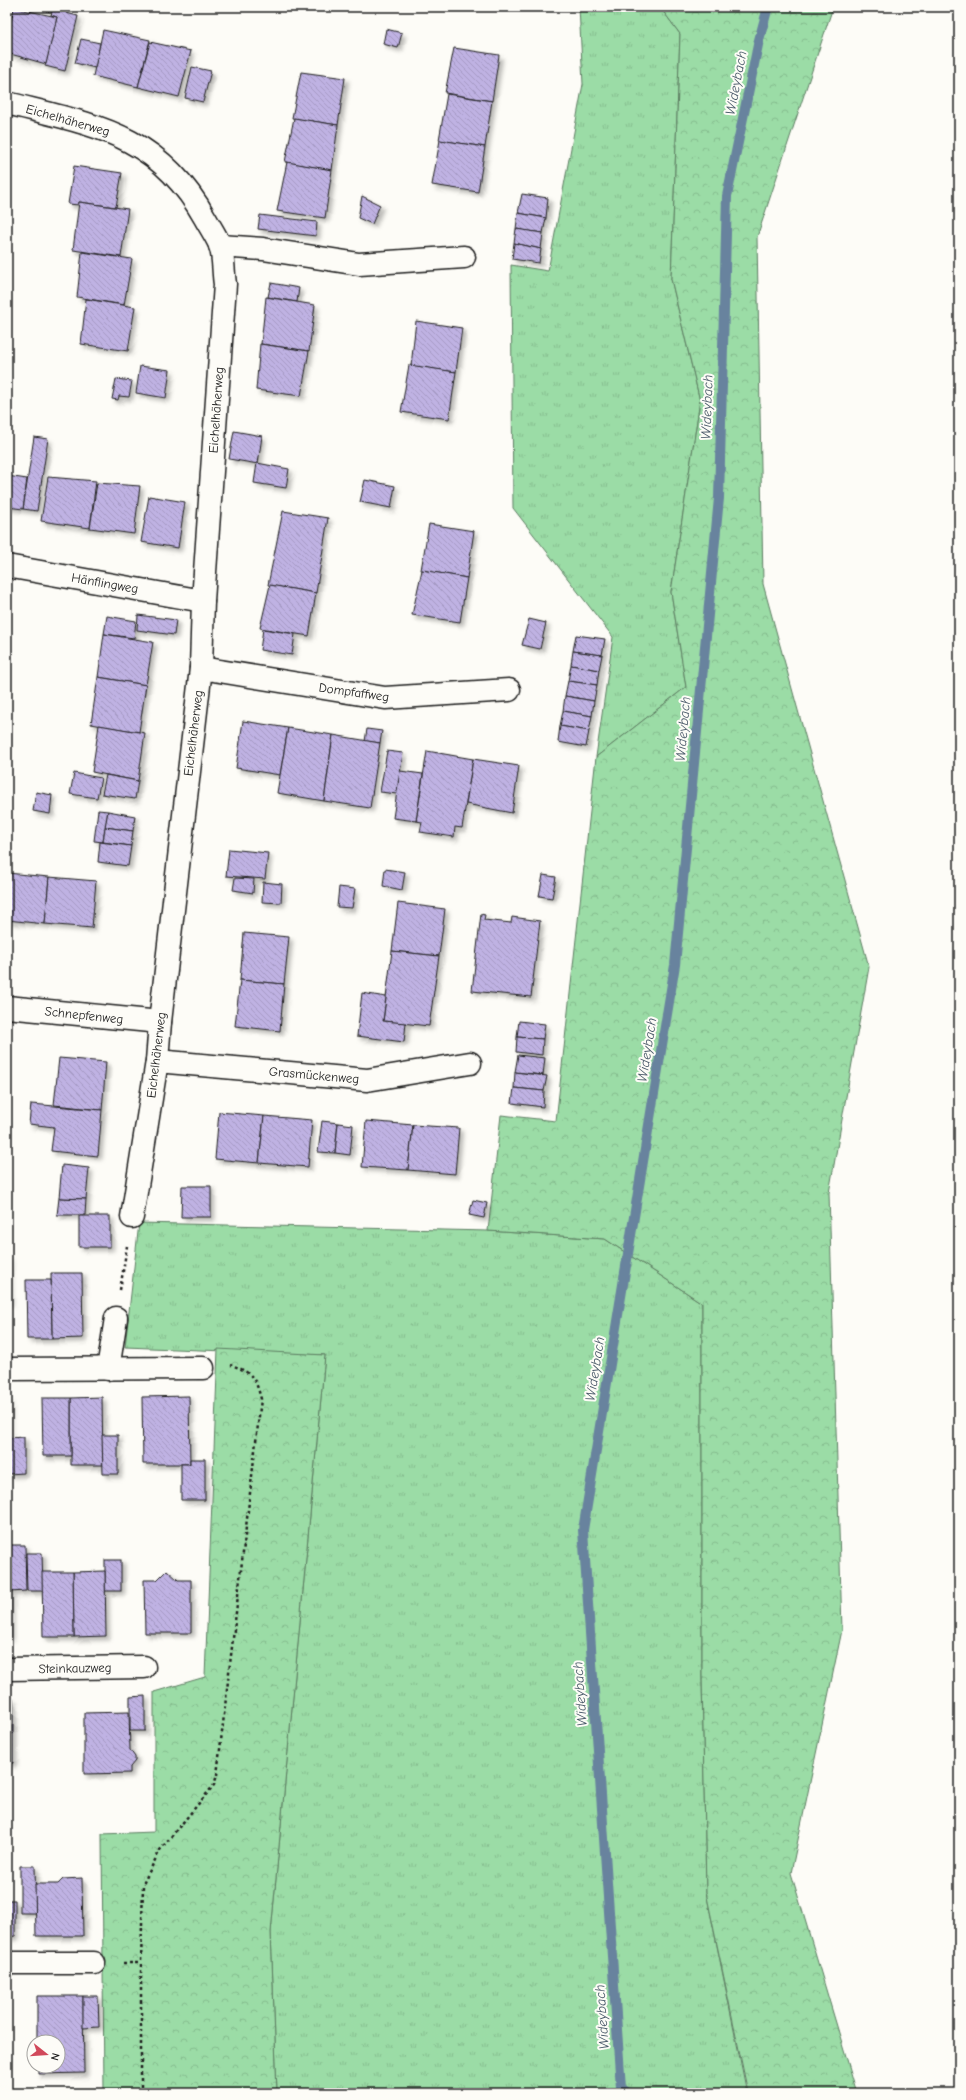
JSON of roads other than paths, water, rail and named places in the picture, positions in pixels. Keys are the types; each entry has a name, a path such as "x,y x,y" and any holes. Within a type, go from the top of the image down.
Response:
{"street":[{"name":"Eichelhäherweg","path":"7,103 94,125 123,138 151,154 193,197 220,246 225,284 203,601 201,668 160,1022 158,1061 132,1217"},
{"path":"220,246 263,248 360,264 464,257"},
{"name":"Hänflingweg","path":"7,566 203,601"},
{"name":"Dompfaffweg","path":"201,668 385,698 508,690"},
{"name":"Schnepfenweg","path":"7,1007 160,1022"},
{"name":"Grasmückenweg","path":"158,1061 366,1080 470,1063"},
{"path":"108,1369 116,1318"},
{"path":"7,1369 203,1368"},
{"name":"Steinkauzweg","path":"7,1669 144,1668"},
{"path":"7,1963 94,1963"}],"waterway":[{"name":"Wideybach","path":"628,2093 621,2088 583,1530 675,965 719,498 727,196 759,40 768,7"}]}
